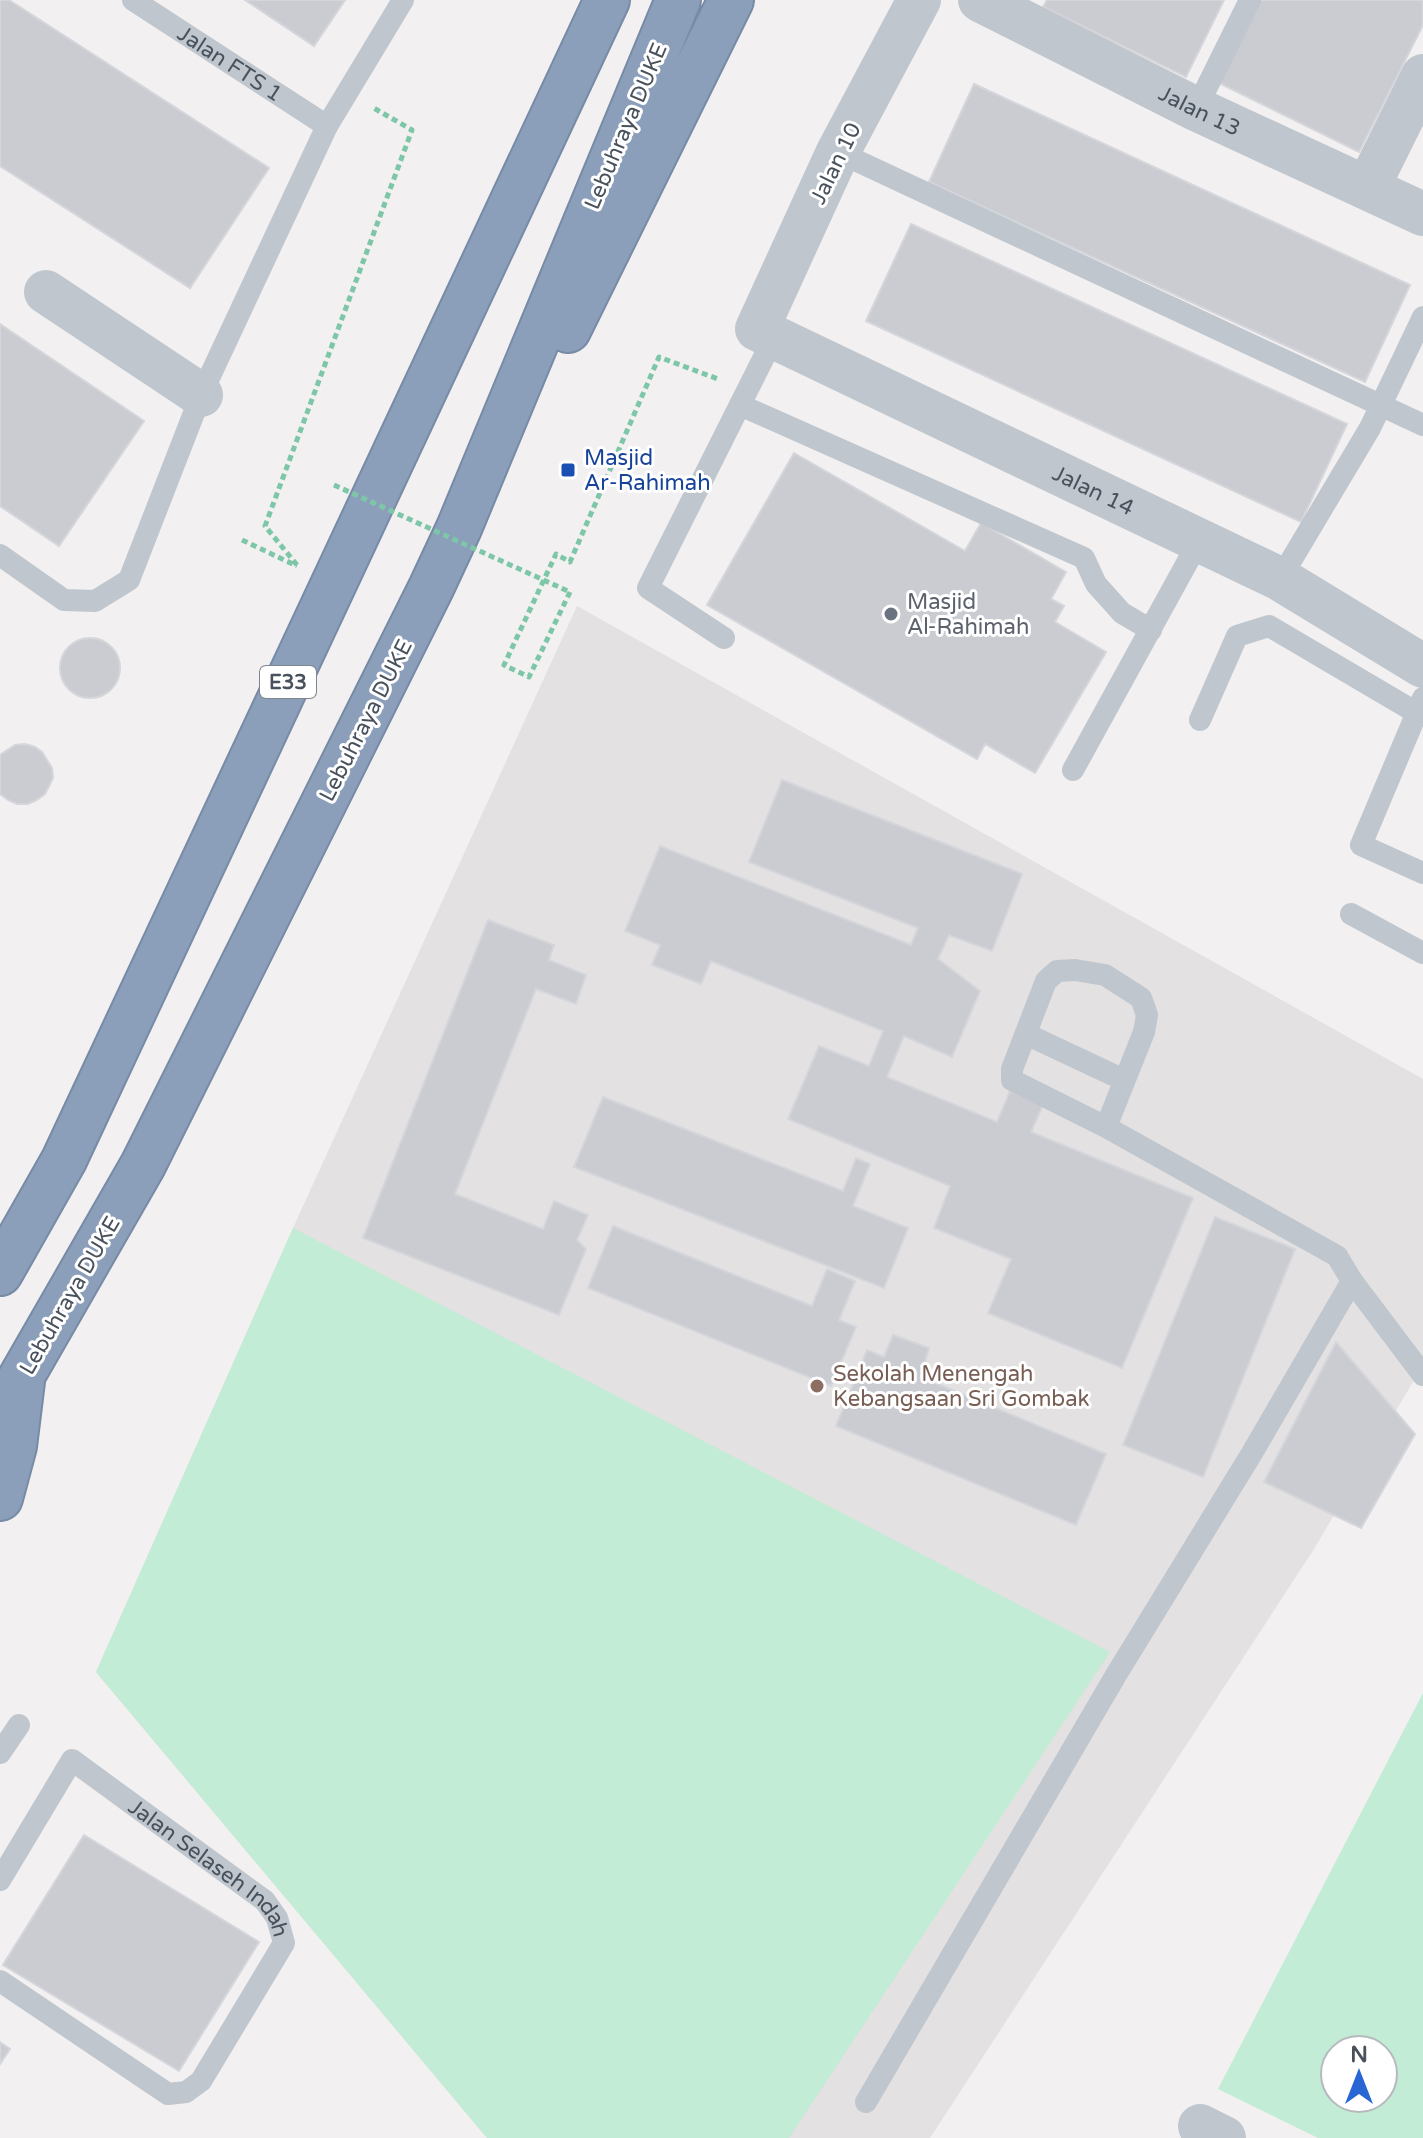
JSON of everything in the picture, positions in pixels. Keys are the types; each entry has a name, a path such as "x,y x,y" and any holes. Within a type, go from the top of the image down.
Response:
{"highway":[{"name":"E33","path":"0,1273 64,1160 607,0"},
{"name":"Lebuhraya DUKE","path":"0,1414 143,1165 431,588 459,528 678,0"},
{"path":"459,528 518,428 597,275 731,0"},
{"path":"0,1498 14,1446 23,1375"}],"street":[{"name":"Jalan 10","path":"765,333 838,152 919,0"},
{"name":"Jalan 13","path":"980,0 1029,11 1196,109 1423,214"},
{"path":"1368,187 1423,76"},
{"path":"46,292 201,395"},
{"name":"Jalan 14","path":"765,333 1280,579 1423,666"}],"lane":[{"name":"Jalan FTS 1","path":"133,0 327,126"},
{"path":"0,555 64,600 95,601 129,580 201,395 327,126 403,0"},
{"path":"1196,109 1250,0"},
{"path":"838,152 1423,425"},
{"path":"1280,579 1382,405 1423,317"},
{"path":"724,638 648,588 740,405 765,333"},
{"path":"740,405 1084,558 1096,584 1122,613 1151,630"},
{"path":"1073,770 1199,541"},
{"path":"1200,720 1237,636 1269,626 1420,706 1361,845 1423,873"},
{"path":"1351,914 1423,953"},
{"path":"1106,1127 1144,1032 1147,1015 1141,998 1105,975 1075,970 1057,971 1046,981 1012,1069 1012,1080 1106,1127 1337,1256 1352,1281 1423,1375"},
{"path":"1026,1034 1124,1080"},
{"path":"866,2102 1352,1281"},
{"path":"0,1753 19,1725"},
{"name":"Jalan Selaseh Indah","path":"0,1880 72,1760 265,1901 277,1918 284,1943 201,2081 186,2092 168,2094 0,1981"}],"path":[{"path":"242,540 298,566 265,526 412,130 349,92"},
{"path":"334,485 570,592 529,677 504,665 556,554 570,562 659,357 730,383"}],"shaded area":[{"name":"Sekolah Menengah Kebangsaan Sri Gombak","path":"577,606 1423,1079 1423,1365 1314,1549 930,2138 487,2138 96,1672 293,1228"}],"green space":[{"path":"293,1228 1110,1652 789,2138 487,2138 96,1672"},
{"path":"1423,1693 1423,2138 1318,2138 1218,2089"}],"building":[{"path":"0,0 9,0 269,168 190,288 0,166"},
{"path":"245,0 345,0 314,46"},
{"path":"1047,0 1224,0 1186,77 1043,7"},
{"path":"1258,0 1423,0 1423,25 1359,152 1217,82"},
{"path":"974,84 1410,285 1365,382 929,182"},
{"path":"911,224 1347,424 1301,522 866,321"},
{"path":"0,324 144,421 59,546 0,506"},
{"name":"Masjid Al-Rahimah","path":"794,453 965,551 981,523 1066,572 1051,599 1064,606 1055,622 1106,652 1035,773 985,744 977,759 707,605"},
{"path":"90,638 111,647 120,668 111,689 90,698 69,689 60,668 69,647"},
{"path":"25,744 42,752 52,768 53,778 45,794 37,800 17,804 0,794 0,755 15,745"},
{"path":"782,780 1022,874 992,951 949,935 938,959 980,991 952,1057 904,1036 887,1077 997,1122 1010,1091 1043,1105 1031,1132 1193,1198 1122,1368 988,1313 1011,1259 934,1228 950,1186 788,1119 819,1046 869,1066 883,1031 711,961 701,984 652,965 660,945 625,931 660,846 911,945 918,928 749,862"},
{"path":"488,920 554,945 549,960 586,975 576,1004 536,989 455,1194 543,1229 554,1201 588,1215 577,1240 586,1249 559,1315 363,1238"},
{"path":"603,1097 843,1191 856,1158 870,1164 853,1206 908,1228 884,1288 574,1167"},
{"path":"1215,1217 1295,1249 1203,1477 1123,1445"},
{"path":"613,1226 812,1306 827,1269 855,1281 839,1320 856,1327 831,1386 588,1288"},
{"path":"893,1335 929,1348 921,1377 1106,1454 1076,1525 836,1426 867,1350 884,1357"},
{"path":"1336,1342 1415,1434 1361,1528 1264,1482"},
{"path":"84,1835 259,1942 179,2071 3,1965"},
{"path":"0,2042 10,2049 0,2064"}],"place":[{"name":"Masjid Ar-Rahimah","path":"568,470"},
{"name":"Masjid Al-Rahimah","path":"891,614"},
{"name":"Sekolah Menengah Kebangsaan Sri Gombak","path":"817,1386"}]}
